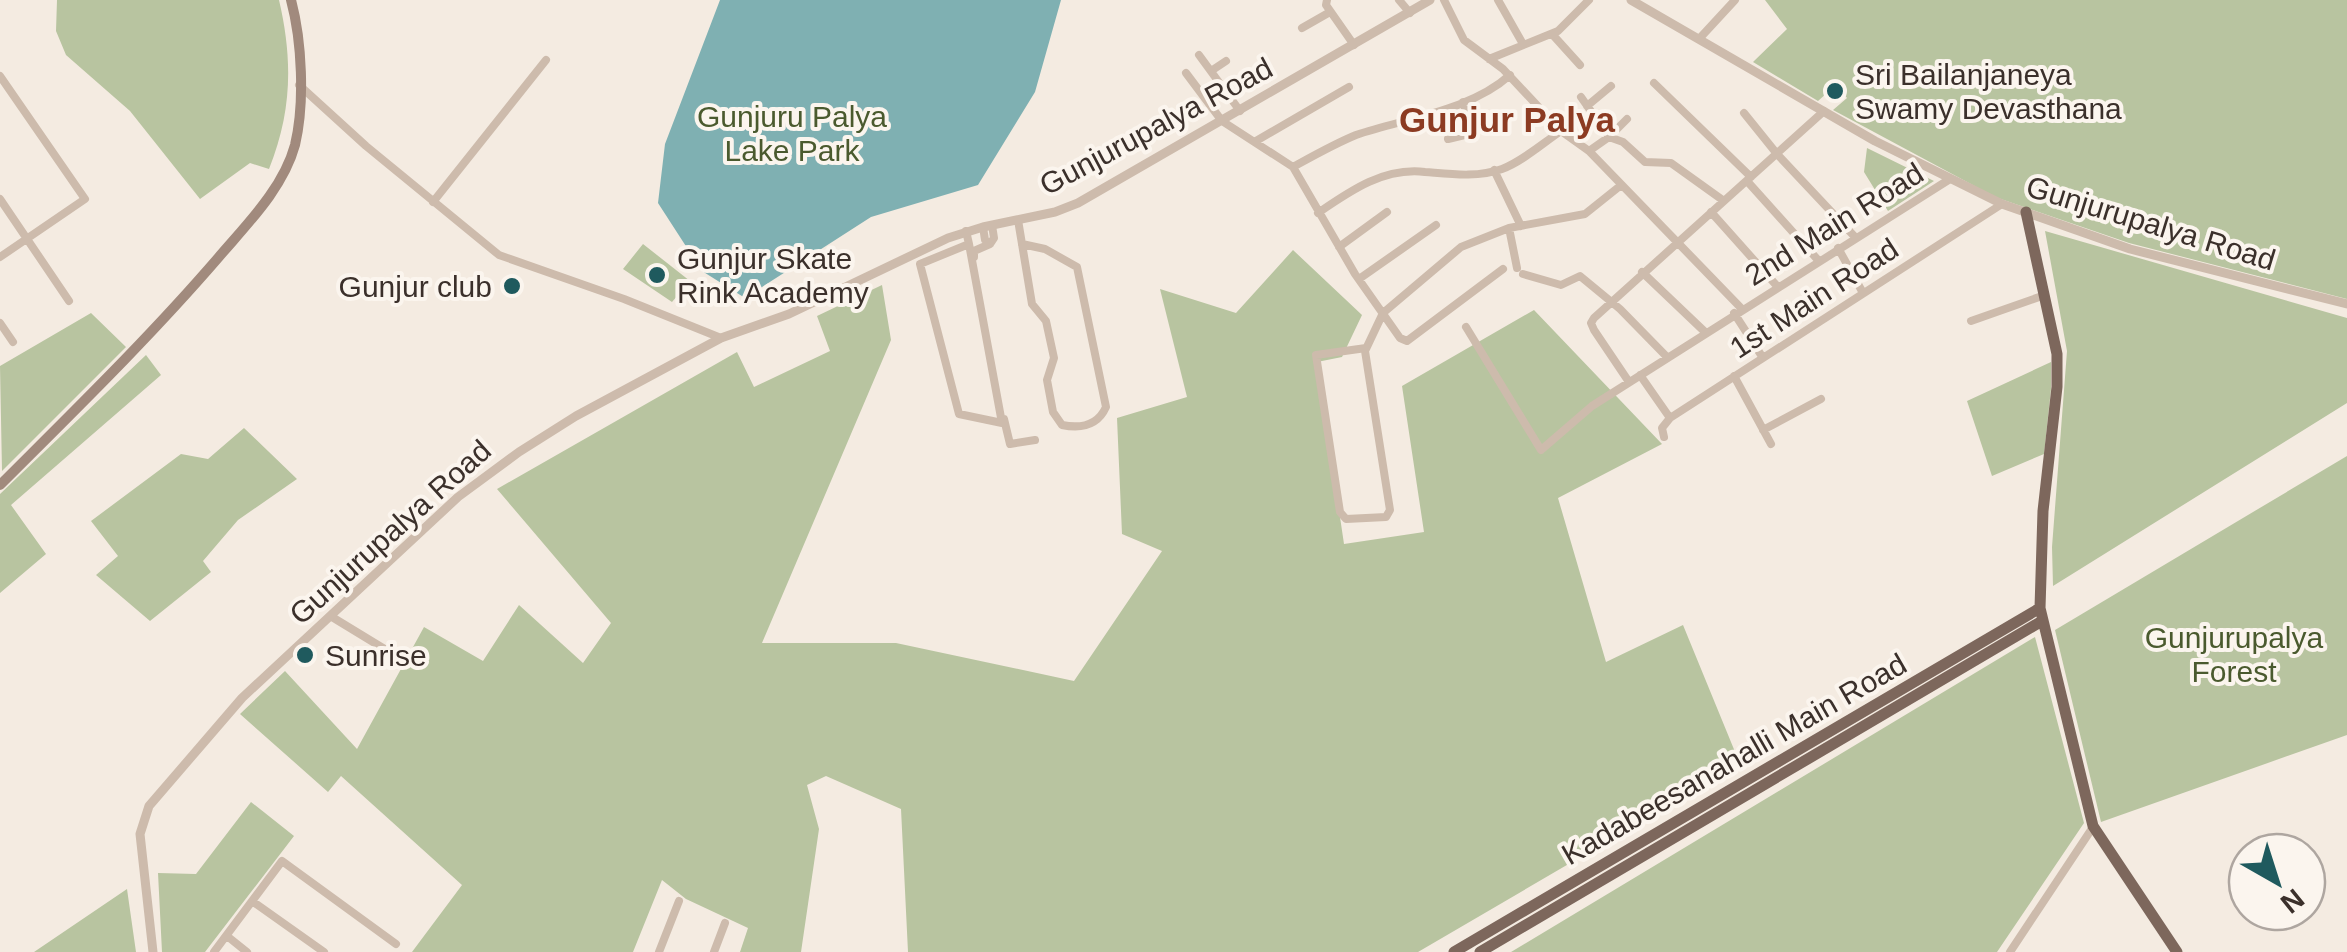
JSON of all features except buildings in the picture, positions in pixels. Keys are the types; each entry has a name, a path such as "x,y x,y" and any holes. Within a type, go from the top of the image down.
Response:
{"main road":[{"path":"0,486 163,321 262,206 285,168 295,144 299,85 300,44 291,0"},
{"path":"2026,212 2057,354 2044,511 2041,615 2094,826 2177,952"},
{"name":"Kadabeesanahalli Main Road","path":"1454,952 2041,615"},
{"name":"Kadabeesanahalli Main Road","path":"1480,952 2041,615"}],"street":[{"path":"1327,0 1330,12 1354,46"},
{"path":"1399,0 1410,13"},
{"name":"Gunjurupalya Road","path":"153,952 140,834 149,806 242,698 440,513 519,452 576,416 721,338 789,314 966,232 1078,203 1430,0"},
{"path":"1444,0 1464,40 1510,75 1562,131 1589,151 1678,241 1737,311 1763,358"},
{"path":"1498,0 1523,44"},
{"path":"1489,59 1564,28 1589,0"},
{"name":"Gunjurupalya Road","path":"1632,0 1824,112 2002,204 2130,249 2347,304"},
{"path":"1699,38 1736,0"},
{"path":"1302,28 1330,12"},
{"path":"1552,34 1580,64"},
{"path":"1199,55 1240,110"},
{"path":"433,202 546,60"},
{"path":"1211,71 1226,61"},
{"path":"1186,74 1222,121 1292,167 1338,247 1400,338 1408,342 1504,268"},
{"path":"1292,167 1342,141 1486,92 1510,75"},
{"path":"0,76 86,198 0,257"},
{"path":"1654,83 1749,179 1818,260"},
{"path":"299,85 499,255 721,338"},
{"path":"1588,106 1612,86"},
{"path":"1256,141 1349,87"},
{"path":"1581,97 1609,137 1623,142 1646,162 1671,162 1724,200"},
{"path":"1448,139 1473,133 1462,102"},
{"path":"1629,382 1591,323 1642,272 1824,112"},
{"path":"1744,113 1856,237"},
{"path":"1589,151 1628,119"},
{"path":"1318,213 1350,190 1394,174 1429,172 1448,176 1502,169 1562,131"},
{"path":"1494,170 1521,226"},
{"name":"2nd Main Road","path":"1466,327 1541,450 1592,406 1640,374 1950,178"},
{"path":"1366,348 1316,355 1340,512 1346,519 1386,517 1390,510 1366,348 1383,313 1461,247 1509,228 1585,214 1620,186"},
{"path":"0,200 69,302"},
{"name":"1st Main Road","path":"1670,418 2002,204"},
{"path":"1338,247 1387,212"},
{"path":"1711,212 1777,286"},
{"path":"1018,220 1022,244 1032,304 1046,321 1054,358 1048,380 1053,412 1062,425 1094,423 1106,406 1076,267 1045,249 1022,244"},
{"path":"1359,280 1436,225"},
{"path":"987,226 985,240 990,244 973,251 1008,443 1035,440"},
{"path":"1509,228 1520,271 1560,285 1580,276 1667,357"},
{"path":"966,232 1002,422 959,414 920,264 968,244"},
{"path":"1838,248 1863,293"},
{"path":"1642,272 1705,332"},
{"path":"1970,322 2046,296"},
{"path":"0,323 13,342"},
{"path":"1640,374 1670,418 1662,428 1664,437"},
{"path":"1734,376 1771,444"},
{"path":"1763,430 1821,399"},
{"path":"332,617 396,656"},
{"path":"2010,952 2094,826"},
{"path":"214,952 282,861 396,944"},
{"path":"252,901 324,952"},
{"path":"659,952 679,901"},
{"path":"714,952 725,923"},
{"path":"227,936 248,952"}],"green space":[{"path":"57,0 279,0 287,44 288,86 282,127 269,169 250,163 200,199 130,111 66,55 56,31"},
{"path":"1765,0 2347,0 2347,299 2129,243 1995,197 1833,110 1847,98 1836,85 1818,101 1753,62 1787,29"},
{"path":"1867,148 1934,181 1888,211 1864,172"},
{"name":"Gunjurupalya Forest","path":"2045,231 2347,318 2347,403 2053,586 2052,547 2067,351"},
{"name":"Gunjur Skate Rink Academy","path":"643,244 690,281 672,302 623,269"},
{"path":"1293,250 1362,315 1342,357 1317,362 1344,544 1424,532 1402,386 1534,310 1662,444 1558,498 1606,662 1683,625 1740,764 1418,952 908,952 901,809 826,776 807,785 819,829 801,952 740,952 748,928 686,899 662,880 633,952 412,952 462,885 341,776 328,792 240,714 285,671 357,749 424,627 483,661 519,605 583,663 611,623 497,489 737,352 754,387 830,351 817,316 882,285 891,340 762,643 896,643 1074,681 1162,551 1122,534 1117,418 1187,397 1160,289 1236,313"},
{"path":"91,313 126,347 2,471 0,366"},
{"path":"146,355 161,375 11,505 46,554 0,593 0,494"},
{"path":"2051,362 2044,454 1992,476 1967,401"},
{"path":"244,428 297,479 238,520 203,561 211,572 150,621 96,575 118,556 91,521 181,454 208,459"},
{"name":"Gunjurupalya Forest","path":"2347,456 2347,735 2101,822 2055,630"},
{"path":"2035,637 2084,823 1997,952 1511,952"},
{"path":"251,802 294,836 205,952 162,952 158,873 196,874"},
{"path":"127,889 136,952 34,952"}],"water":[{"name":"Gunjuru Palya Lake Park","path":"720,0 1061,0 1035,92 978,185 871,217 745,298 702,271 658,203 665,144"}],"place":[{"name":"Sri Bailanjaneya Swamy Devasthana","path":"1835,91"},
{"name":"Gunjur Skate Rink Academy","path":"657,275"},
{"name":"Gunjur club","path":"512,286"},
{"name":"Sunrise","path":"305,655"}],"district":[{"name":"Gunjur Palya","path":"1507,119"}]}
